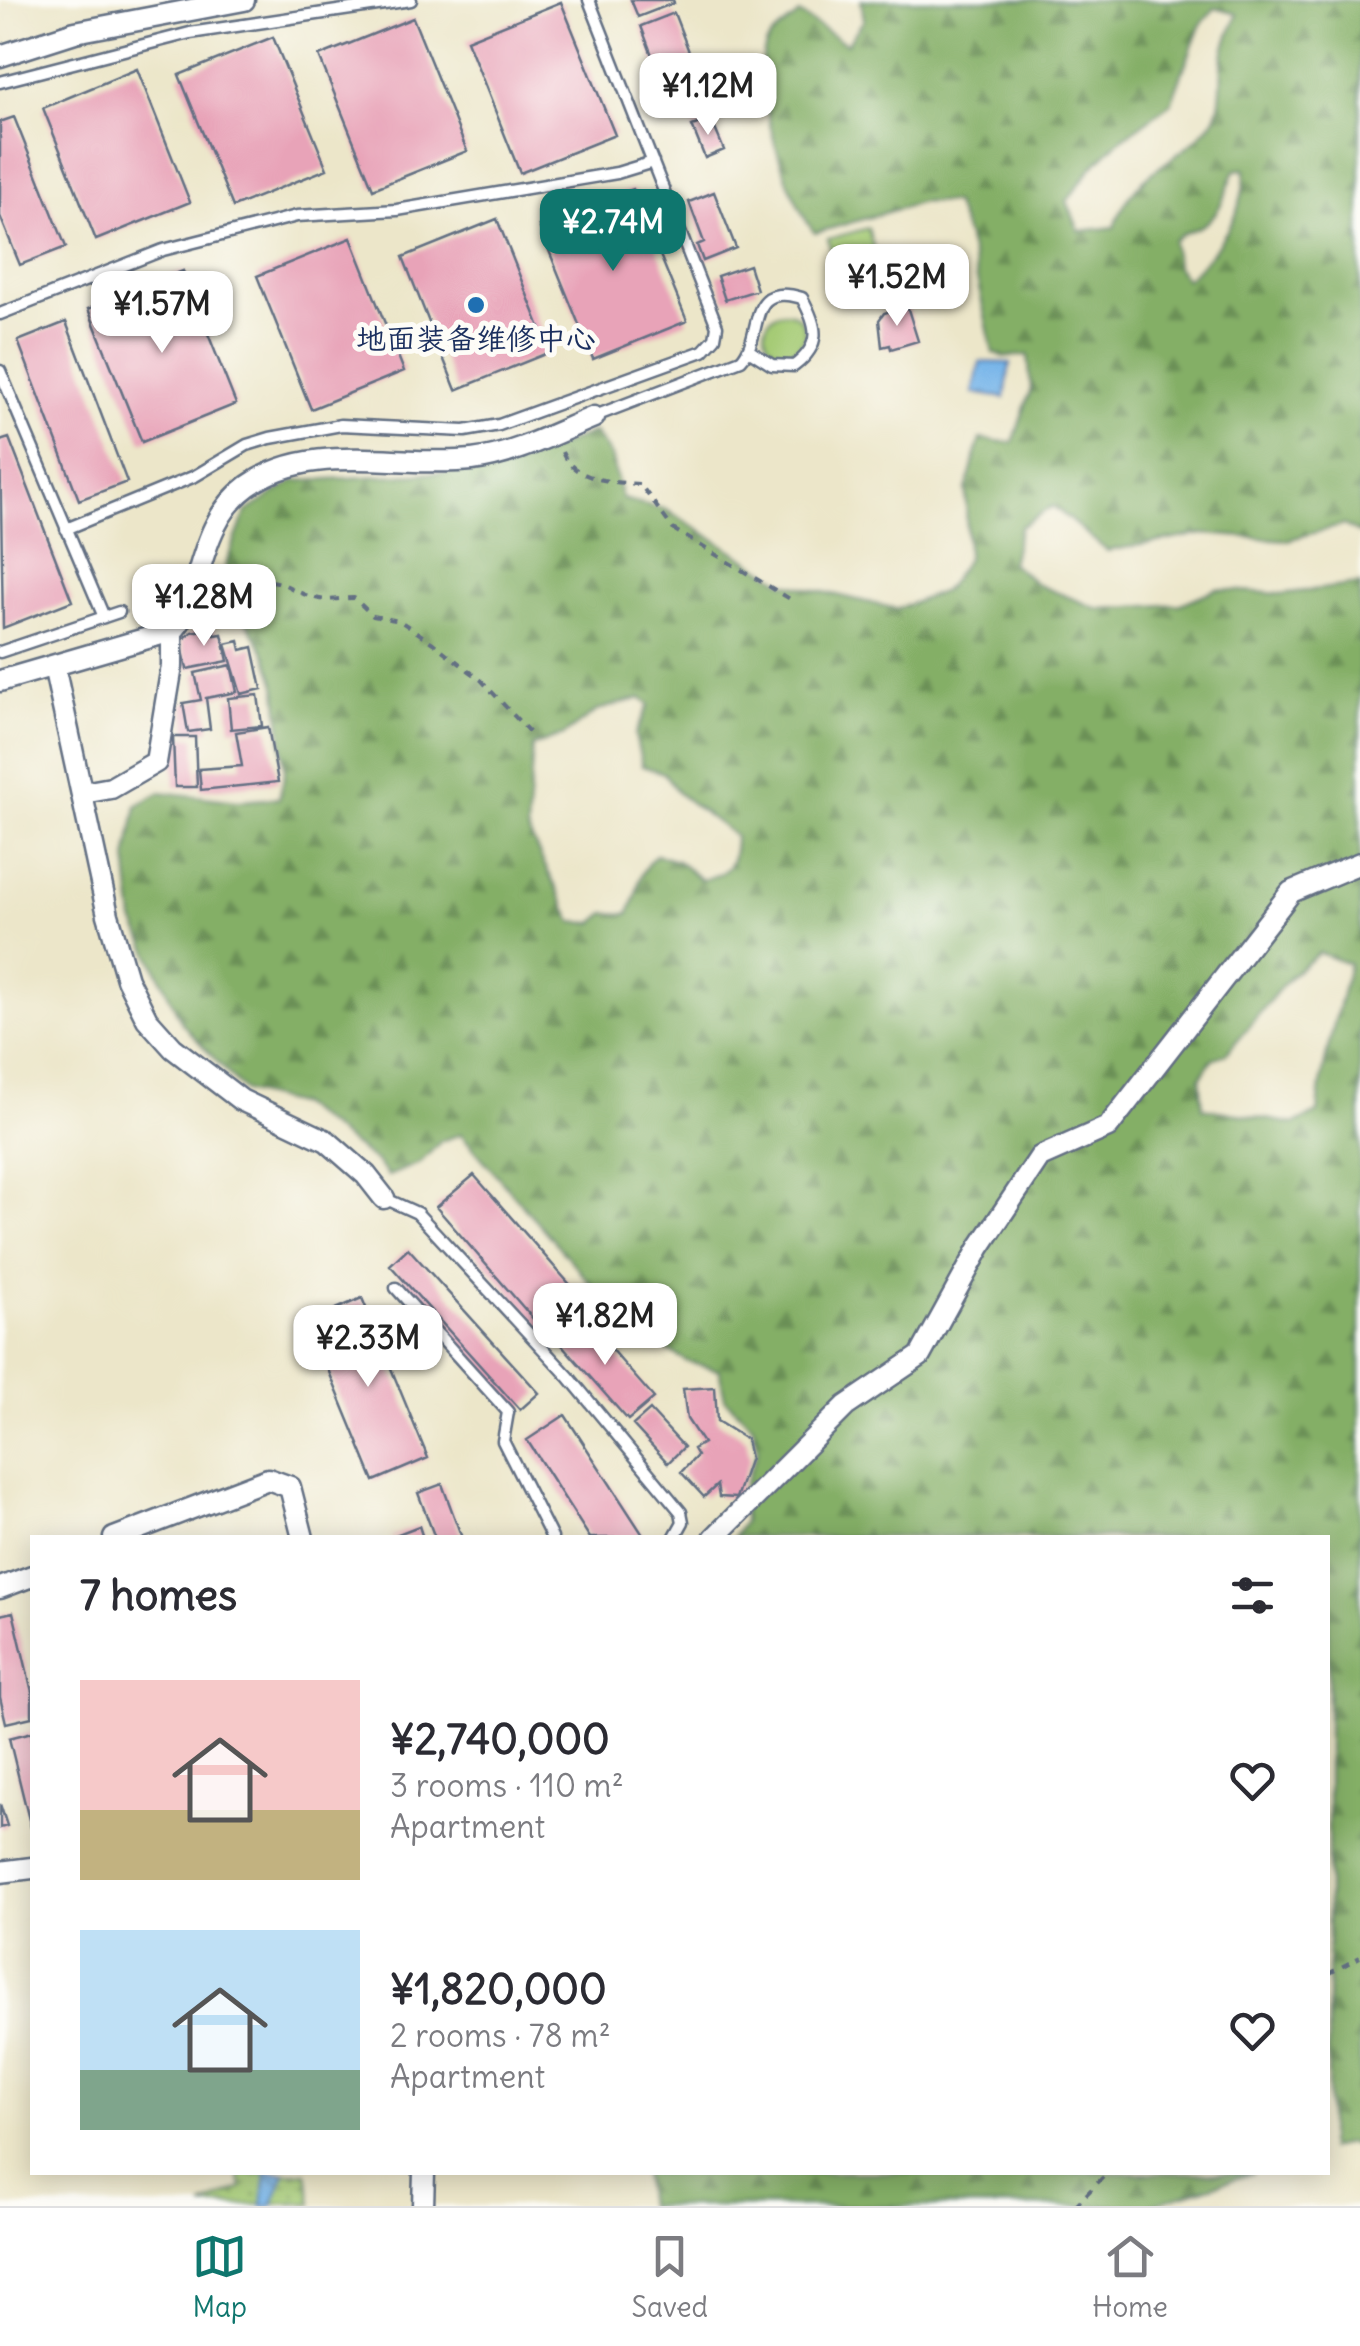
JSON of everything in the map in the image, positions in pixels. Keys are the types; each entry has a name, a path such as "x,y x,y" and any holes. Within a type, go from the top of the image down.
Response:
{"street":[{"path":"0,56 75,32 244,0"},
{"path":"0,681 172,631 181,623 216,522 232,498 270,474 293,466 380,458 475,459 594,417"},
{"path":"83,794 111,788 156,762 172,666 172,631"},
{"path":"54,666 108,915 126,978 147,1019 173,1048 240,1100 327,1141 366,1174 384,1198"},
{"path":"717,1535 846,1406 920,1356 980,1247 1040,1157 1108,1127 1291,892 1360,863"},
{"path":"122,1535 268,1480 290,1488 303,1535"},
{"path":"0,1588 30,1577"},
{"path":"0,1872 30,1868"},
{"path":"424,2175 424,2206"}],"lane":[{"path":"0,82 190,34 412,0"},
{"path":"66,529 195,476 247,445 270,438 341,425 465,431 499,425 703,351 715,338 717,326 590,0"},
{"path":"0,314 163,250 298,216 398,210 617,173 653,162"},
{"path":"594,417 741,360 750,351 754,317 767,300 784,293 802,298 814,320 817,342 808,355 794,366 772,365 750,351"},
{"path":"0,371 104,617"},
{"path":"0,652 119,612"},
{"path":"384,1198 417,1212 569,1377 681,1512 683,1522 676,1535"},
{"path":"396,1288 508,1412 503,1441 550,1535"}],"path":[{"path":"555,433 574,470 600,480 640,484 673,529 795,602"},
{"path":"187,600 246,596 257,583 272,580 321,600 354,598 373,616 400,620 433,643 481,680 531,734"},
{"path":"1330,1973 1360,1958"},
{"path":"1075,2206 1105,2175"}],"green space":[{"path":"861,0 1360,0 1360,534 1344,525 1287,540 1203,534 1107,551 1053,506 1020,527 1011,563 1038,585 1099,609 1181,604 1216,589 1281,594 1360,584 1360,2146 1347,2143 1330,2148 1330,1535 735,1535 744,1521 743,1490 758,1449 753,1426 725,1399 719,1370 686,1361 625,1323 461,1134 441,1141 420,1163 388,1176 375,1161 299,1105 244,1091 182,1023 134,921 127,859 137,805 161,792 238,801 279,798 285,773 277,689 266,654 239,609 225,566 246,512 294,481 504,469 594,432 611,456 622,499 667,510 785,583 897,609 944,591 967,559 966,490 980,439 1013,443 1031,389 1028,355 1004,357 993,353 969,243 954,203 922,202 815,233 805,218 783,168 766,109 763,57 769,40 799,14 847,44 864,20","holes":["1215,8 1237,14 1224,51 1219,105 1213,120 1133,191 1115,227 1079,231 1067,201 1092,167 1119,141 1171,103 1200,26","1245,169 1241,200 1228,230 1186,279 1176,266 1173,241 1214,216 1235,170","641,698 649,705 635,735 642,766 664,773 678,793 735,836 732,861 719,874 702,880 677,861 656,855 643,871 628,914 606,913 594,923 573,922 527,829 533,746 564,735 598,710","1319,953 1349,964 1326,1057 1318,1113 1295,1124 1203,1108 1200,1078 1212,1059 1226,1054 1290,976"]},
{"path":"868,228 881,275 841,286 828,239"},
{"path":"785,312 799,318 805,332 799,346 785,352 771,346 765,332 771,318"},
{"path":"239,2175 307,2175 312,2203 203,2206 242,2188"},
{"path":"643,2175 1247,2175 1147,2206 647,2206"}],"water":[{"path":"980,362 1010,363 1005,398 973,393"},
{"path":"266,2175 284,2175 272,2206 262,2206"}],"building":[{"path":"631,0 673,0 674,3 638,17"},
{"path":"561,2 615,135 520,173 467,40"},
{"path":"674,13 700,80 666,93 641,26"},
{"path":"413,18 467,151 373,189 319,56"},
{"path":"273,37 327,169 233,207 179,75"},
{"path":"137,69 190,202 96,240 43,108"},
{"path":"14,117 66,247 20,265 0,216 0,122"},
{"path":"711,119 724,150 705,158 692,126"},
{"path":"633,189 687,321 593,359 539,226"},
{"path":"714,192 736,248 703,261 697,245 704,242 689,202"},
{"name":"地面装备维修中心","path":"497,219 550,352 456,390 403,257"},
{"path":"351,238 404,371 311,409 257,276"},
{"path":"749,265 757,290 725,300 717,276"},
{"path":"183,271 236,404 142,442 88,309"},
{"path":"907,306 918,341 891,349 890,345 882,347 879,320 884,313"},
{"path":"66,322 127,482 79,500 18,341"},
{"path":"9,438 72,601 3,628 0,441"},
{"path":"214,628 215,635 222,634 228,661 187,669 181,641 192,632"},
{"path":"239,641 241,650 253,647 262,689 241,694 226,644"},
{"path":"231,665 237,692 206,698 210,729 188,732 183,703 201,700 195,673"},
{"path":"258,695 262,726 231,729 228,698"},
{"path":"268,727 278,782 201,790 199,769 242,766 236,732"},
{"path":"173,737 195,737 197,787 175,787"},
{"path":"474,1175 580,1296 542,1329 436,1207"},
{"path":"408,1248 539,1393 520,1410 390,1265"},
{"path":"362,1298 428,1458 374,1481 308,1321"},
{"path":"581,1315 654,1398 628,1420 555,1337"},
{"path":"715,1387 717,1421 746,1439 750,1458 736,1498 719,1497 717,1485 704,1497 681,1472 697,1456 693,1449 703,1443 687,1419 683,1389"},
{"path":"650,1410 684,1447 668,1463 633,1425"},
{"path":"565,1415 643,1535 588,1535 527,1440"},
{"path":"442,1484 461,1535 434,1535 418,1493"},
{"path":"419,1526 422,1535 395,1535"},
{"path":"13,1612 30,1684 30,1717 6,1723 0,1697 0,1615"},
{"path":"30,1733 30,1824 9,1738"},
{"path":"0,1804 7,1826 0,1828"}],"place":[{"name":"地面装备维修中心","path":"476,305"}]}
